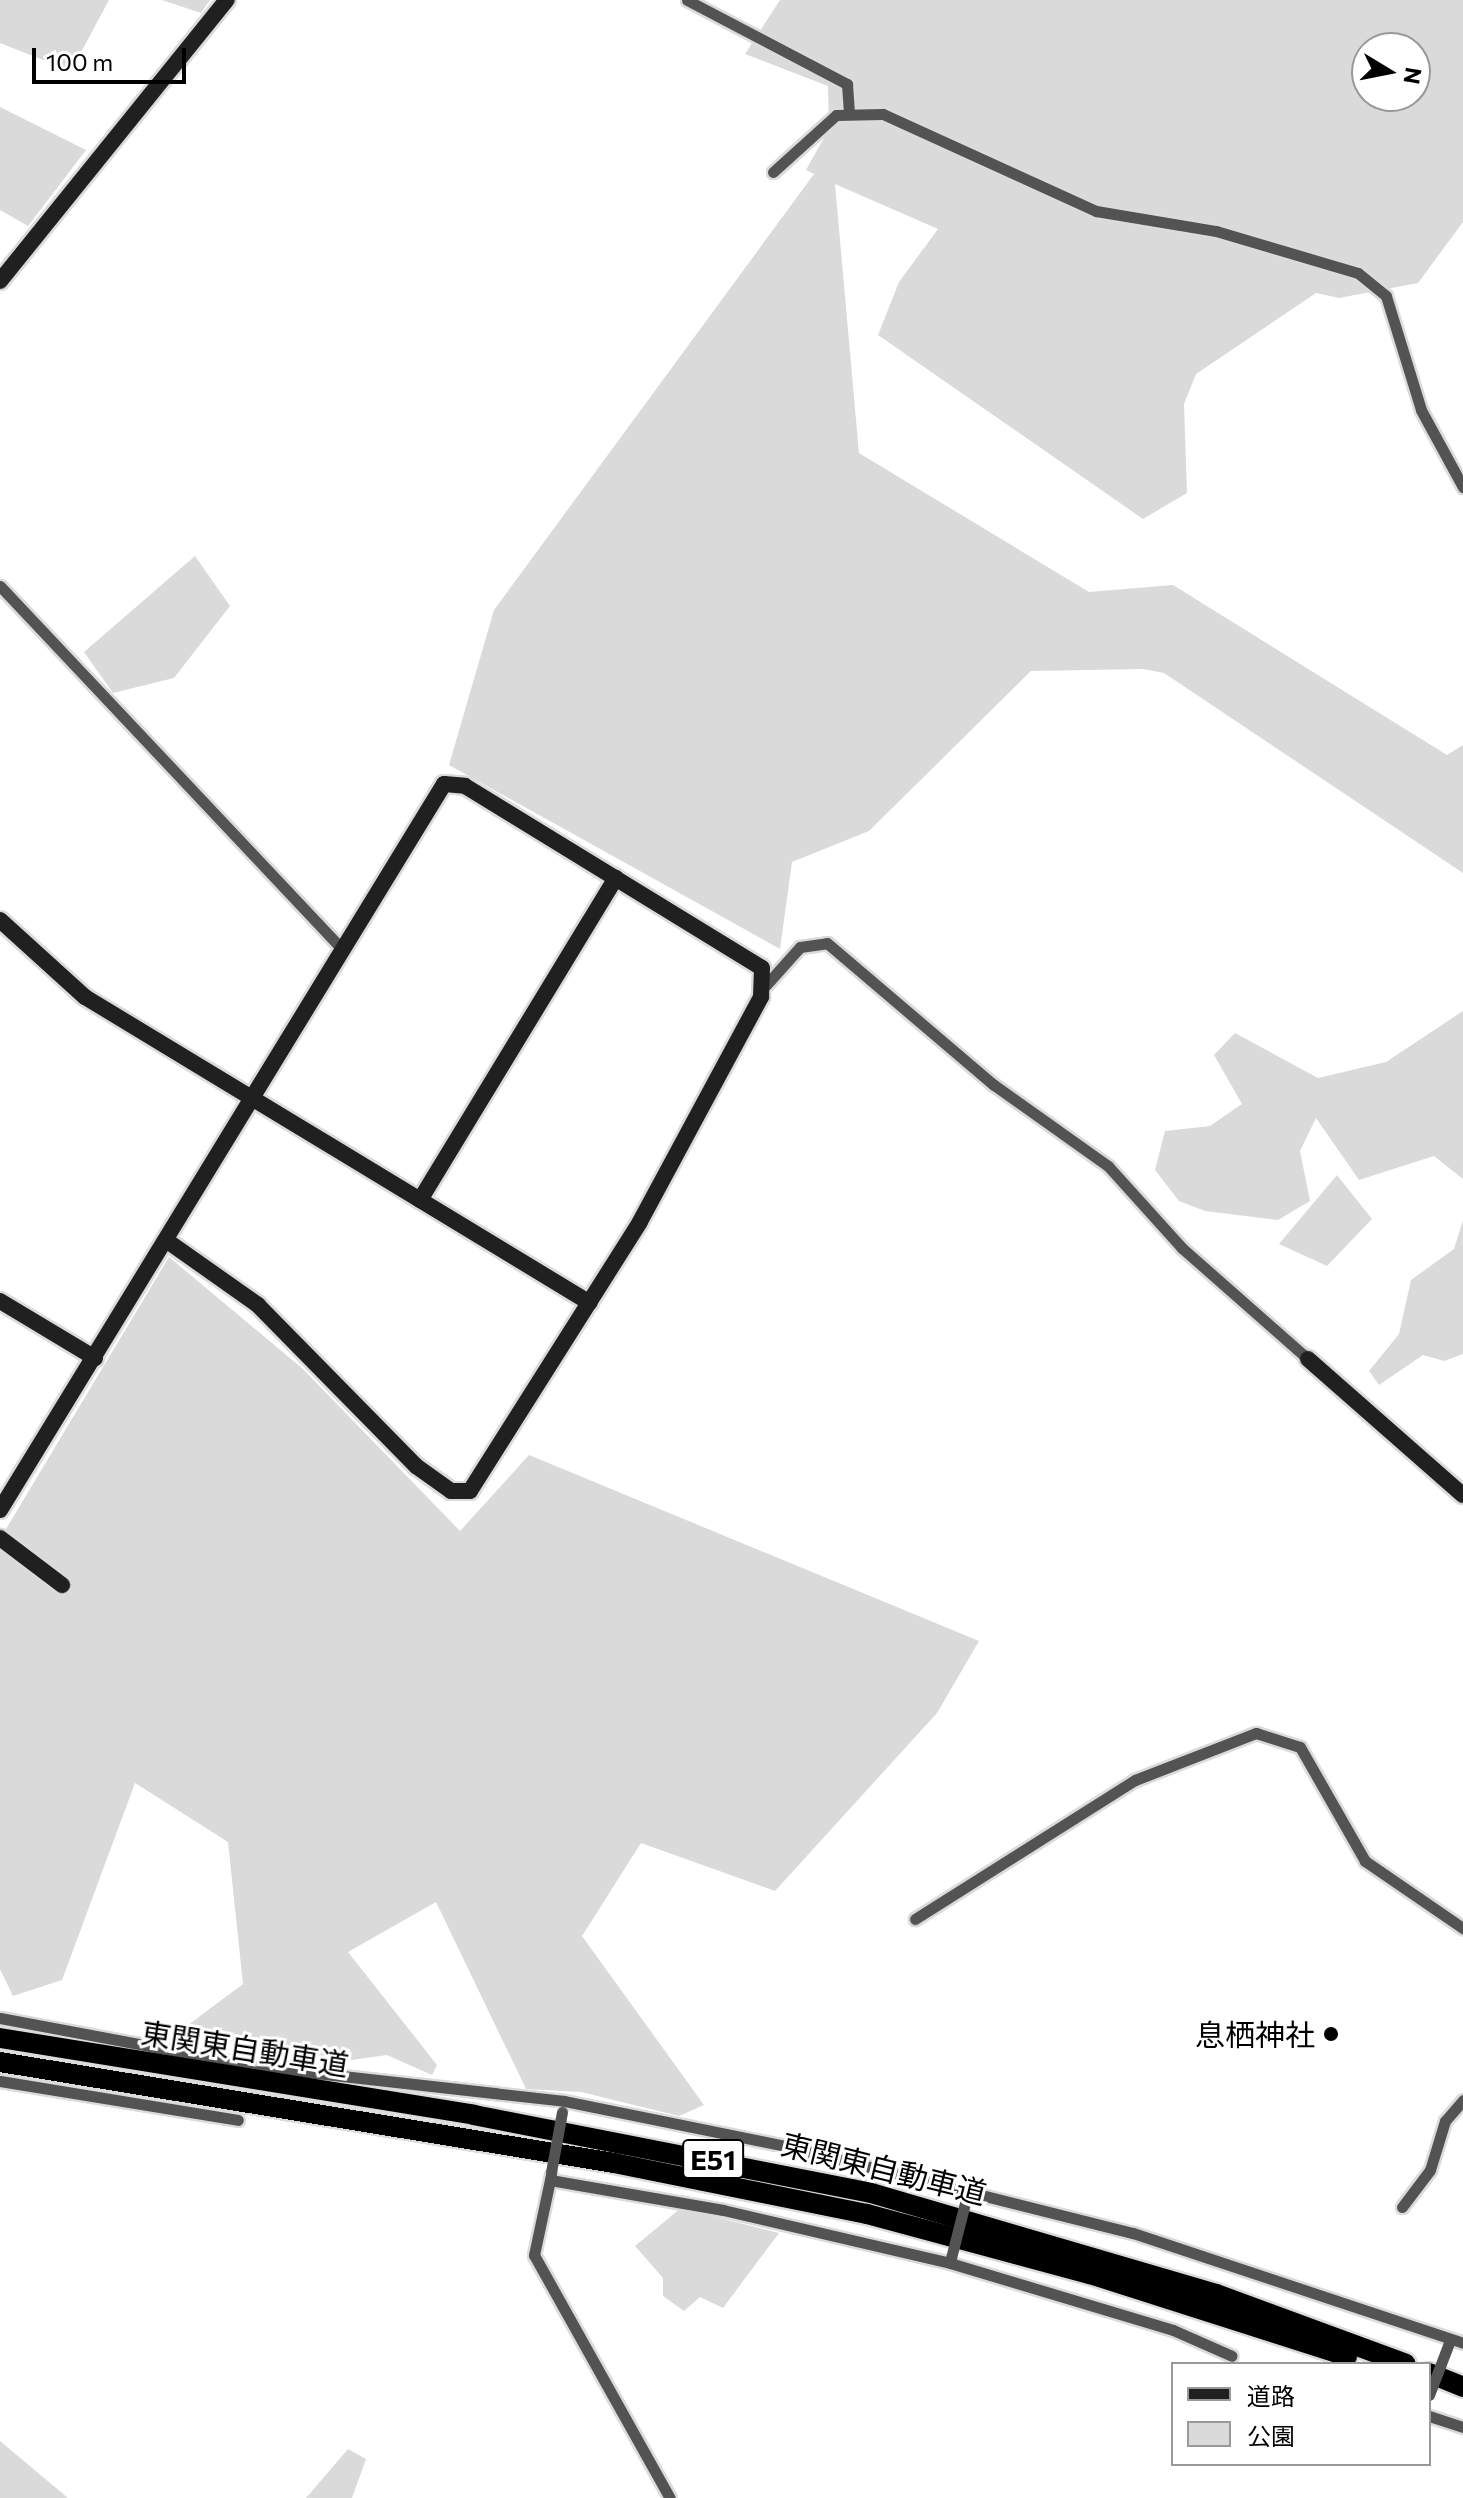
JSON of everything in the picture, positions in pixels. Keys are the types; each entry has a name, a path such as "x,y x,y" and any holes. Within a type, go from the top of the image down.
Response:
{"highway":[{"name":"東関東自動車道","path":"0,2038 518,2123 871,2193 1216,2294 1401,2362"},
{"name":"東関東自動車道","path":"0,2062 600,2161 867,2214 1090,2274 1364,2362"},
{"path":"1431,2374 1463,2387"},
{"path":"1431,2387 1463,2399"}],"street":[{"path":"0,281 227,0"},
{"path":"687,0 847,84 849,111"},
{"path":"773,172 815,126 849,111 883,114 1096,211 1243,238 1371,278 1390,305 1421,410 1463,487"},
{"path":"0,586 342,949"},
{"path":"0,1510 444,784 465,786 757,963 766,985"},
{"path":"420,1200 616,878"},
{"path":"3,929 85,997 590,1303"},
{"path":"166,1240 258,1305 416,1466 460,1493 478,1485 590,1303 766,985 800,947 827,943 994,1085 1108,1166 1182,1248 1463,1495"},
{"path":"0,1301 95,1358"},
{"path":"0,1538 62,1585"},
{"path":"915,1919 1135,1780 1256,1733 1300,1747 1365,1861 1463,1928"},
{"path":"0,2018 262,2067 563,2107 968,2192 1133,2233 1455,2342 1431,2391"},
{"path":"0,2081 238,2120"},
{"path":"1402,2207 1430,2170 1445,2121 1463,2100"},
{"path":"563,2107 534,2255 670,2498"},
{"path":"550,2176 950,2260 1173,2330 1232,2356"},
{"path":"950,2260 968,2192"},
{"path":"1431,2417 1463,2427"}],"green space":[{"path":"0,0 109,0 71,71 0,43"},
{"path":"162,0 210,0 201,13"},
{"path":"780,0 1463,0 1463,222 1418,283 1339,298 1316,293 1196,374 1184,404 1187,493 1143,519 878,335 899,282 938,229 835,184 859,453 1089,592 1173,585 1447,755 1463,745 1463,873 1164,673 1143,669 1031,671 869,831 792,862 780,949 449,765 494,610 814,174 806,170 829,129 828,86 745,54"},
{"path":"0,107 86,150 28,226 0,210"},
{"path":"195,556 230,606 174,678 113,693 84,652"},
{"path":"1463,1011 1463,1179 1434,1156 1359,1180 1316,1118 1300,1151 1310,1201 1278,1220 1205,1211 1179,1201 1155,1170 1165,1131 1210,1126 1242,1104 1214,1055 1235,1033 1318,1078 1386,1062"},
{"path":"1337,1175 1372,1219 1327,1266 1279,1244"},
{"path":"1463,1220 1463,1354 1444,1361 1423,1355 1379,1385 1369,1371 1399,1334 1411,1280 1454,1249"},
{"path":"169,1257 303,1369 460,1531 529,1455 979,1641 937,1713 775,1891 641,1843 582,1936 704,2105 679,2116 581,2092 526,2089 436,1902 348,1952 437,2065 432,2075 387,2055 344,2061 180,2031 243,1984 228,1842 135,1783 62,1980 13,1996 0,1969 0,1539"},
{"path":"681,2208 779,2233 723,2308 700,2297 684,2311 663,2296 663,2278 635,2246"},
{"path":"0,2441 68,2498 0,2498"},
{"path":"348,2449 366,2459 352,2498 306,2498"}],"place":[{"name":"息栖神社","path":"1331,2034"}]}
